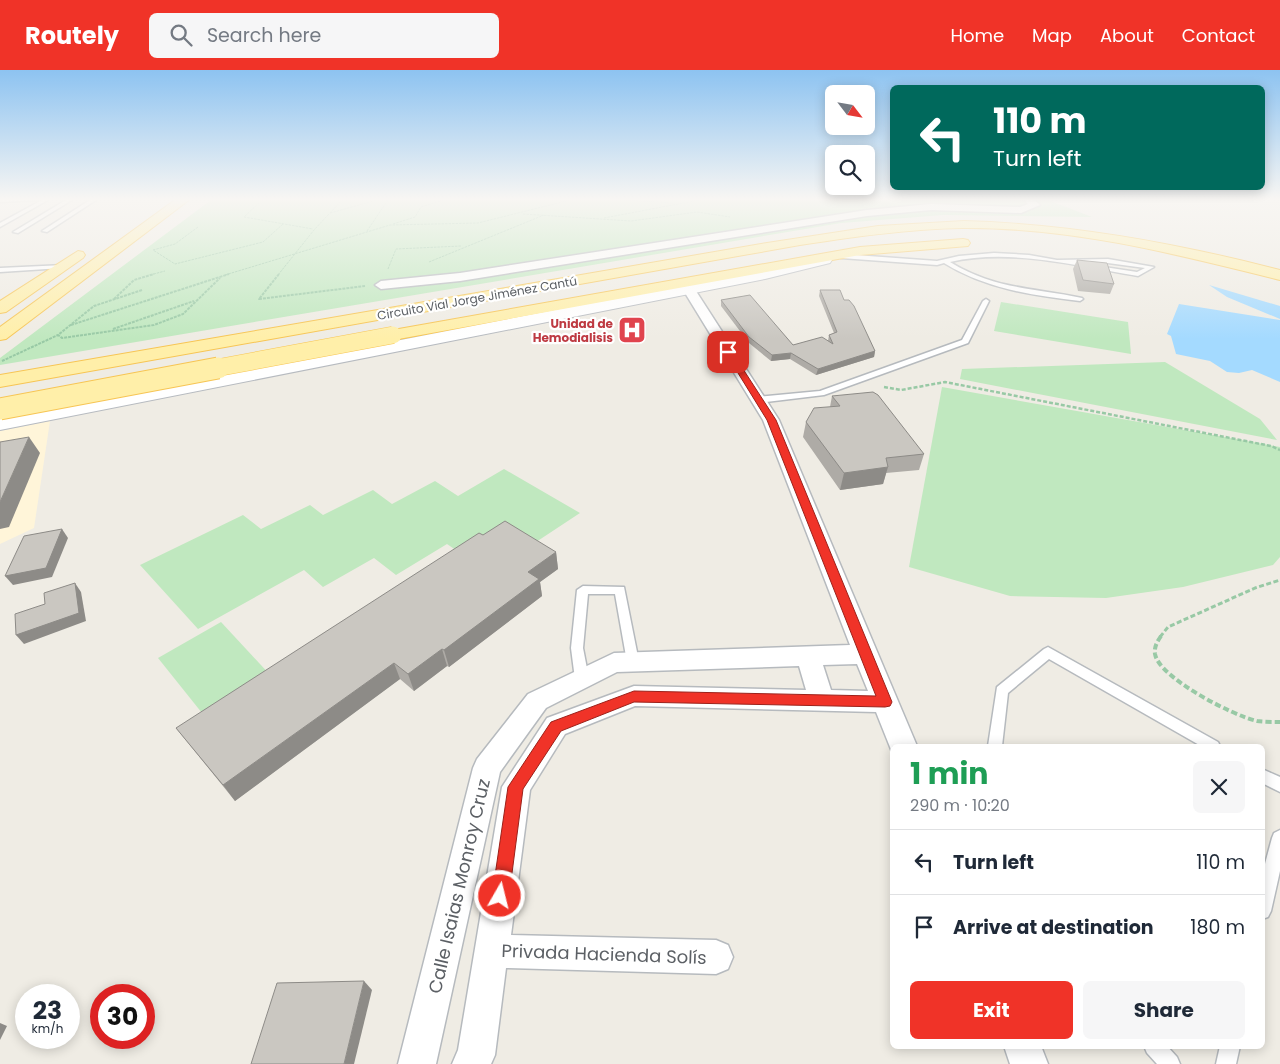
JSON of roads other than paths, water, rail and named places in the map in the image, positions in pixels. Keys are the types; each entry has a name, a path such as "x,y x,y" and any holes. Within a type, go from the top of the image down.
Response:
{"main road":[{"path":"0,308 92,246"},
{"path":"0,320 106,246"},
{"path":"0,335 120,246"},
{"name":"Circuito Vial Jorge Jiménez Cantú","path":"0,381 768,246"},
{"name":"Circuito Vial Jorge Jiménez Cantú","path":"0,409 860,252 924,246"},
{"name":"Circuito Vial Jorge Jiménez Cantú","path":"1013,246 1163,263"},
{"name":"Circuito Vial Jorge Jiménez Cantú","path":"1158,246 1280,275"},
{"path":"156,391 140,386 137,376 158,361 218,344"}],"street":[{"path":"381,285 460,277 655,246"},
{"name":"Circuito Vial Jorge Jiménez Cantú","path":"0,424 156,391 688,288 860,252"},
{"path":"688,288 771,420 902,744"},
{"name":"Calle Isaias Monroy Cruz","path":"418,1064 487,768 536,701 614,663 867,654"},
{"path":"808,656 822,700"},
{"name":"Calle Isaias Monroy Cruz","path":"471,1064 476,1055 516,787 556,726 634,696 885,702"},
{"name":"Privada Hacienda Solís","path":"492,951 716,957"},
{"path":"1023,1049 1029,1064"}],"lane":[{"path":"841,256 937,263 959,258 1055,251 1151,267 1138,274 1055,251"},
{"path":"944,261 963,274 991,285 1080,299"},
{"path":"0,270 62,266"},
{"path":"758,400 822,393 965,341 986,301"},
{"path":"582,679 577,648 583,590 620,590 633,662"},
{"path":"995,744 1002,691 1048,652 1209,744"},
{"path":"1265,777 1280,785"},
{"path":"1265,899 1280,838"},
{"path":"1157,1049 1170,1064"},
{"path":"1226,1064 1229,1049"}],"water":[{"path":"1209,285 1280,306 1280,319 1227,297"},
{"path":"1179,304 1280,320 1280,382 1252,370 1239,373 1227,372 1210,361 1176,354 1171,336 1167,334"}],"place":[{"name":"Unidad de Hemodialisis","path":"632,330"}]}
